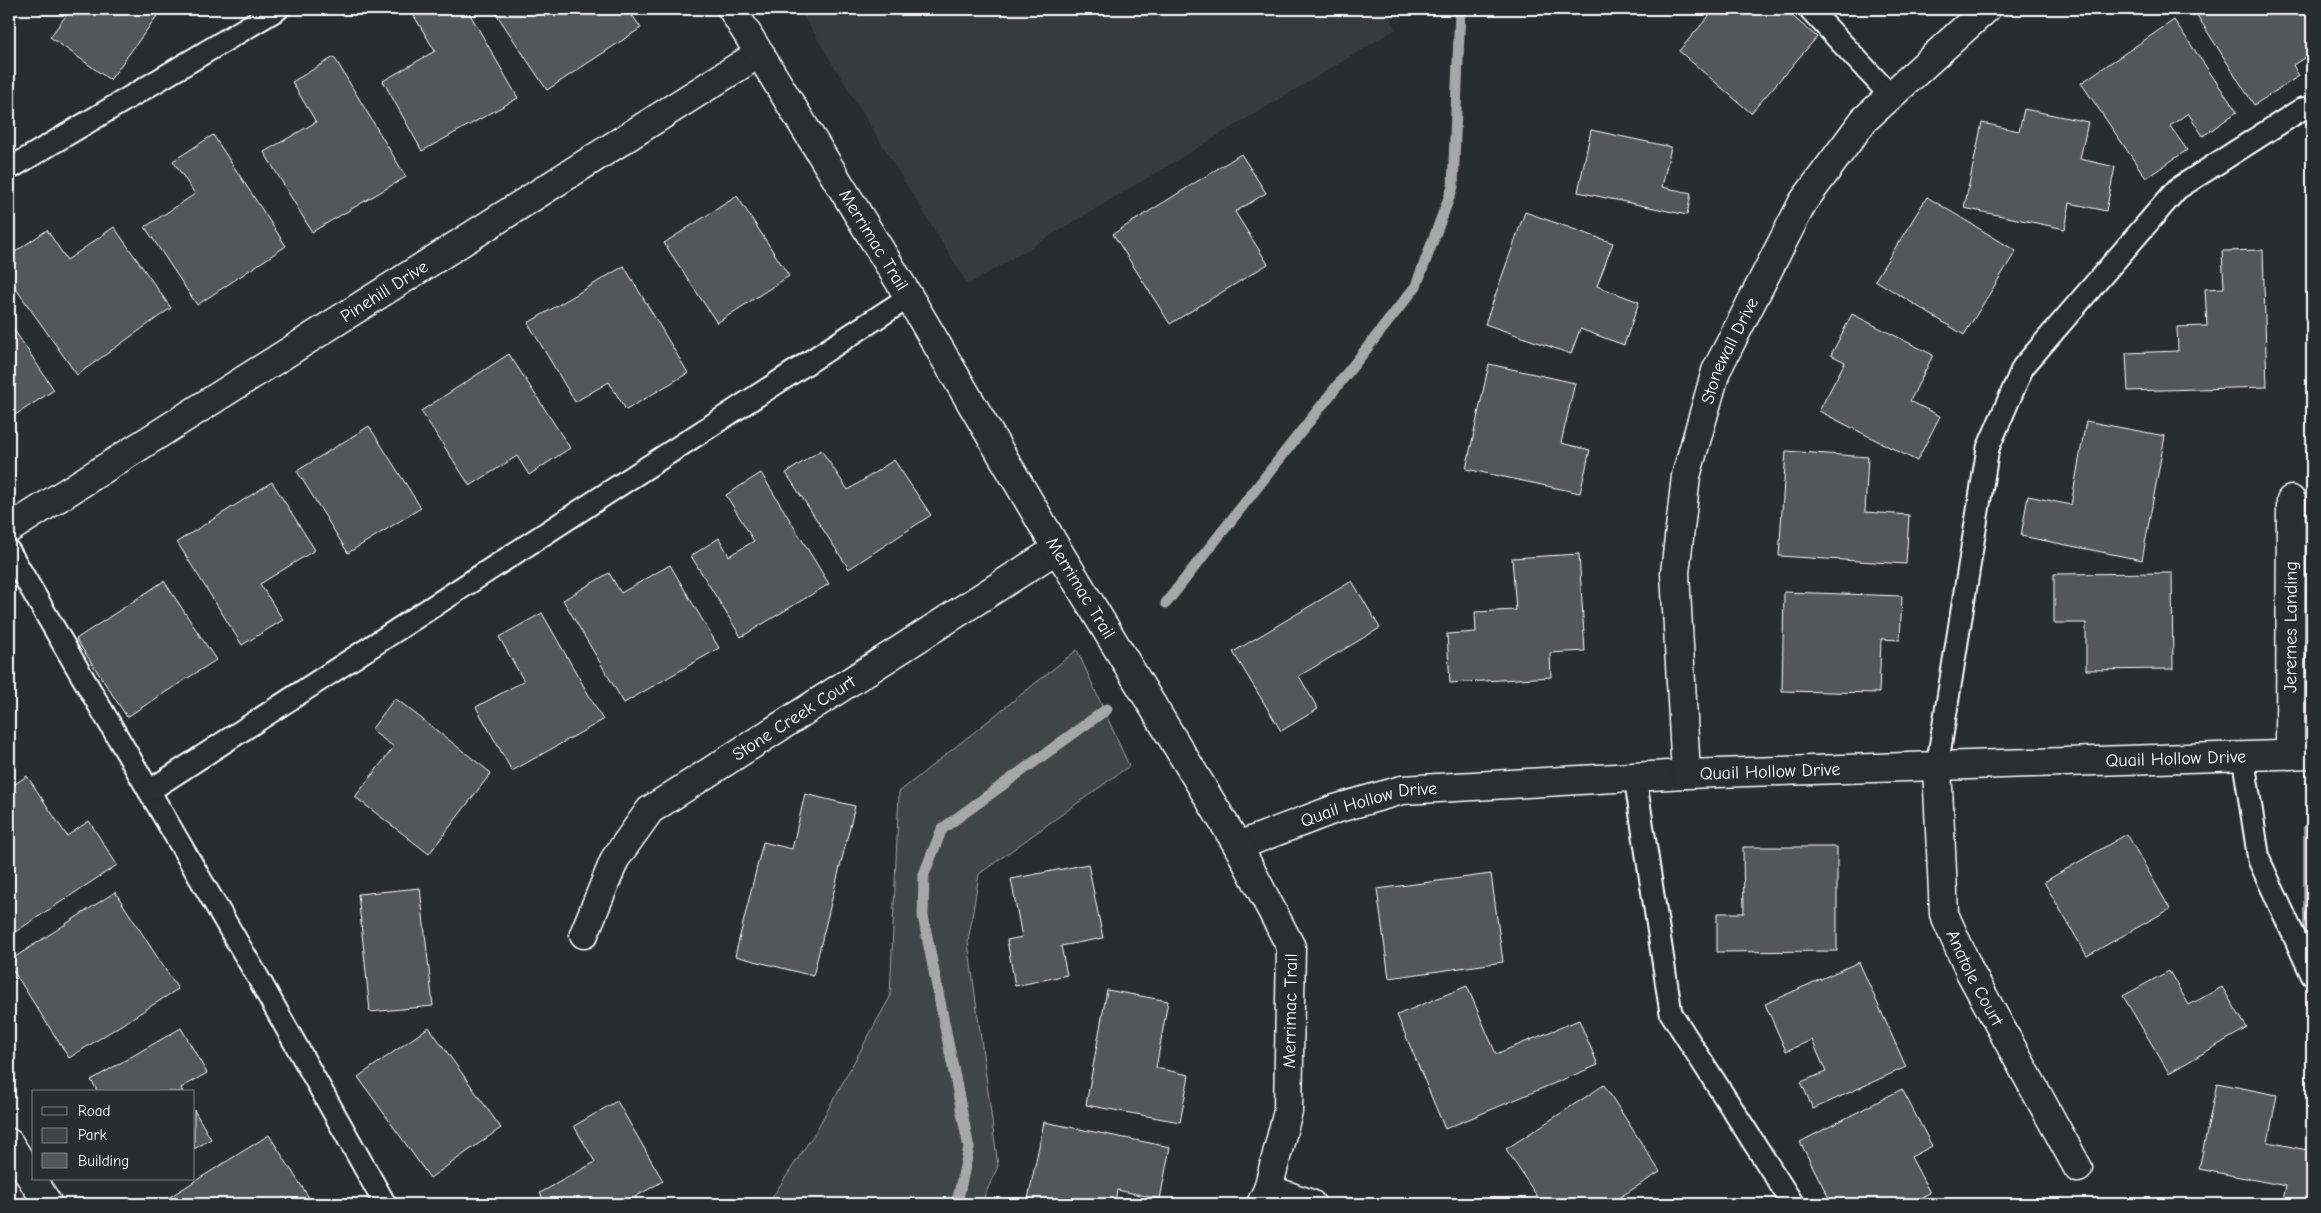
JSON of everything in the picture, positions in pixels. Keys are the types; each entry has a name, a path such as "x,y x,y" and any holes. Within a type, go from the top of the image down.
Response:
{"street":[{"name":"Merrimac Trail","path":"732,9 909,297 1057,549 1238,846 1291,947 1288,1110 1265,1197"},
{"name":"Stonewall Drive","path":"1686,774 1675,573 1686,476 1716,371 1803,202 1864,120 1986,9"},
{"name":"Pinehill Drive","path":"9,529 760,53"},
{"name":"Jeremes Landing","path":"2291,500 2301,754"},
{"name":"Stone Creek Court","path":"584,934 615,859 650,810 1057,549"},
{"name":"Quail Hollow Drive","path":"1238,846 1335,809 1402,790 1686,774 2301,754"},
{"name":"Anatole Court","path":"1936,767 1944,914 1970,972 2078,1168"},
{"path":"9,1142 32,1179"},
{"path":"33,1180 48,1204"},
{"path":"1265,1197 1311,1204"}],"lane":[{"path":"9,169 278,9"},
{"path":"1810,9 1891,96"},
{"path":"1936,767 1988,448 2023,367 2178,189 2302,109 2312,107"},
{"path":"149,792 909,297"},
{"path":"9,551 265,990 385,1204"},
{"path":"2243,756 2259,860 2312,975"},
{"path":"1635,778 1671,1013 1793,1204"}],"shaded area":[{"path":"799,9 1387,9 1395,30 968,285"}],"green space":[{"path":"1077,650 1129,766 979,874 968,942 998,1166 981,1204 768,1204 816,1131 890,997 899,792"}],"building":[{"path":"71,9 162,9 110,80 50,37"},
{"path":"427,9 467,9 518,98 422,151 383,81 435,51 414,16"},
{"path":"493,9 628,9 641,28 547,90"},
{"path":"1713,9 1784,9 1817,37 1751,113 1679,51"},
{"path":"2193,9 2312,9 2312,53 2293,65 2299,76 2254,105"},
{"path":"2174,20 2237,112 2203,136 2188,113 2170,126 2187,150 2146,178 2081,83"},
{"path":"9,28 12,28 11,140 9,140"},
{"path":"334,57 406,177 312,232 264,152 316,122 292,82"},
{"path":"2024,109 2088,122 2080,159 2115,167 2106,211 2070,203 2065,229 1964,208 1982,123 2019,131"},
{"path":"1591,130 1671,147 1662,187 1691,193 1687,215 1578,192"},
{"path":"213,135 286,246 197,305 145,227 195,194 173,161"},
{"path":"1241,154 1266,193 1235,212 1268,264 1170,324 1113,234"},
{"path":"737,196 789,276 717,323 664,243"},
{"path":"1927,197 2016,251 1964,335 1875,280"},
{"path":"1525,212 1613,243 1597,286 1639,302 1624,345 1580,329 1571,354 1485,324"},
{"path":"114,227 171,308 77,375 9,279 9,256 47,230 67,260"},
{"path":"2263,250 2267,387 2128,391 2126,353 2178,351 2177,327 2207,326 2205,289 2224,288 2222,251"},
{"path":"624,266 688,373 626,410 609,382 575,402 528,323"},
{"path":"1852,314 1933,355 1910,401 1940,416 1917,461 1819,411 1845,362 1831,355"},
{"path":"9,322 54,390 9,419"},
{"path":"509,354 570,448 529,475 517,456 470,486 421,411"},
{"path":"1489,364 1575,383 1561,443 1590,450 1580,493 1466,469"},
{"path":"2086,421 2165,436 2142,560 2021,536 2028,496 2071,505"},
{"path":"369,426 421,508 348,553 297,471"},
{"path":"821,450 848,490 894,460 931,515 849,569 786,473"},
{"path":"1786,451 1868,457 1865,512 1909,515 1906,564 1779,556"},
{"path":"761,473 829,584 741,637 691,556 719,538 729,556 754,541 726,495"},
{"path":"272,482 315,550 260,584 283,620 242,645 177,542"},
{"path":"1579,554 1585,651 1550,653 1551,677 1450,683 1447,634 1476,632 1475,612 1516,610 1512,558"},
{"path":"670,565 719,648 624,703 563,600 609,573 621,593"},
{"path":"2172,573 2173,669 2086,670 2086,623 2054,623 2054,574"},
{"path":"164,581 216,660 127,717 76,639"},
{"path":"1352,581 1380,628 1299,676 1318,709 1281,731 1233,652"},
{"path":"1784,592 1902,596 1900,640 1881,639 1879,693 1782,691"},
{"path":"542,613 603,720 512,771 476,707 524,681 499,637"},
{"path":"395,698 491,773 429,854 355,797 394,747 371,730"},
{"path":"27,776 67,836 89,821 117,865 9,936 9,788"},
{"path":"805,794 855,806 813,976 735,956 763,842 792,849"},
{"path":"2304,827 2312,827 2312,950 2304,950"},
{"path":"2127,834 2170,909 2087,956 2044,882"},
{"path":"1743,847 1837,847 1837,951 1717,952 1717,913 1744,913"},
{"path":"1088,864 1103,938 1061,946 1067,975 1015,986 1007,940 1022,937 1011,879"},
{"path":"1491,874 1503,962 1389,978 1377,889"},
{"path":"420,888 433,1006 370,1012 358,894"},
{"path":"115,892 178,989 69,1058 9,964 9,961"},
{"path":"1859,962 1906,1067 1813,1109 1801,1082 1826,1072 1812,1040 1786,1051 1765,1004"},
{"path":"2169,971 2189,1005 2222,987 2247,1028 2169,1073 2123,996"},
{"path":"1467,986 1496,1054 1579,1020 1598,1065 1445,1129 1397,1015"},
{"path":"1107,990 1168,1001 1156,1068 1189,1075 1180,1122 1086,1105"},
{"path":"429,1027 501,1128 430,1178 358,1077"},
{"path":"181,1028 207,1073 181,1088 182,1090 97,1090 91,1080"},
{"path":"2217,1083 2277,1095 2268,1142 2312,1151 2312,1204 2282,1204 2286,1186 2199,1169"},
{"path":"1604,1085 1660,1172 1609,1204 1542,1204 1506,1149"},
{"path":"1902,1089 1932,1146 1911,1157 1930,1193 1907,1204 1832,1204 1800,1142"},
{"path":"617,1101 663,1181 635,1197 640,1204 546,1204 540,1193 595,1162 574,1126"},
{"path":"195,1112 211,1139 195,1148"},
{"path":"1044,1122 1170,1147 1160,1199 1117,1190 1115,1204 1027,1204"},
{"path":"269,1135 313,1204 172,1204 168,1198"}],"waterway":[{"path":"1166,603 1416,286 1453,187 1460,9"},
{"path":"953,1204 958,1198 969,1148 923,916 924,874 942,829 1107,709"}]}
